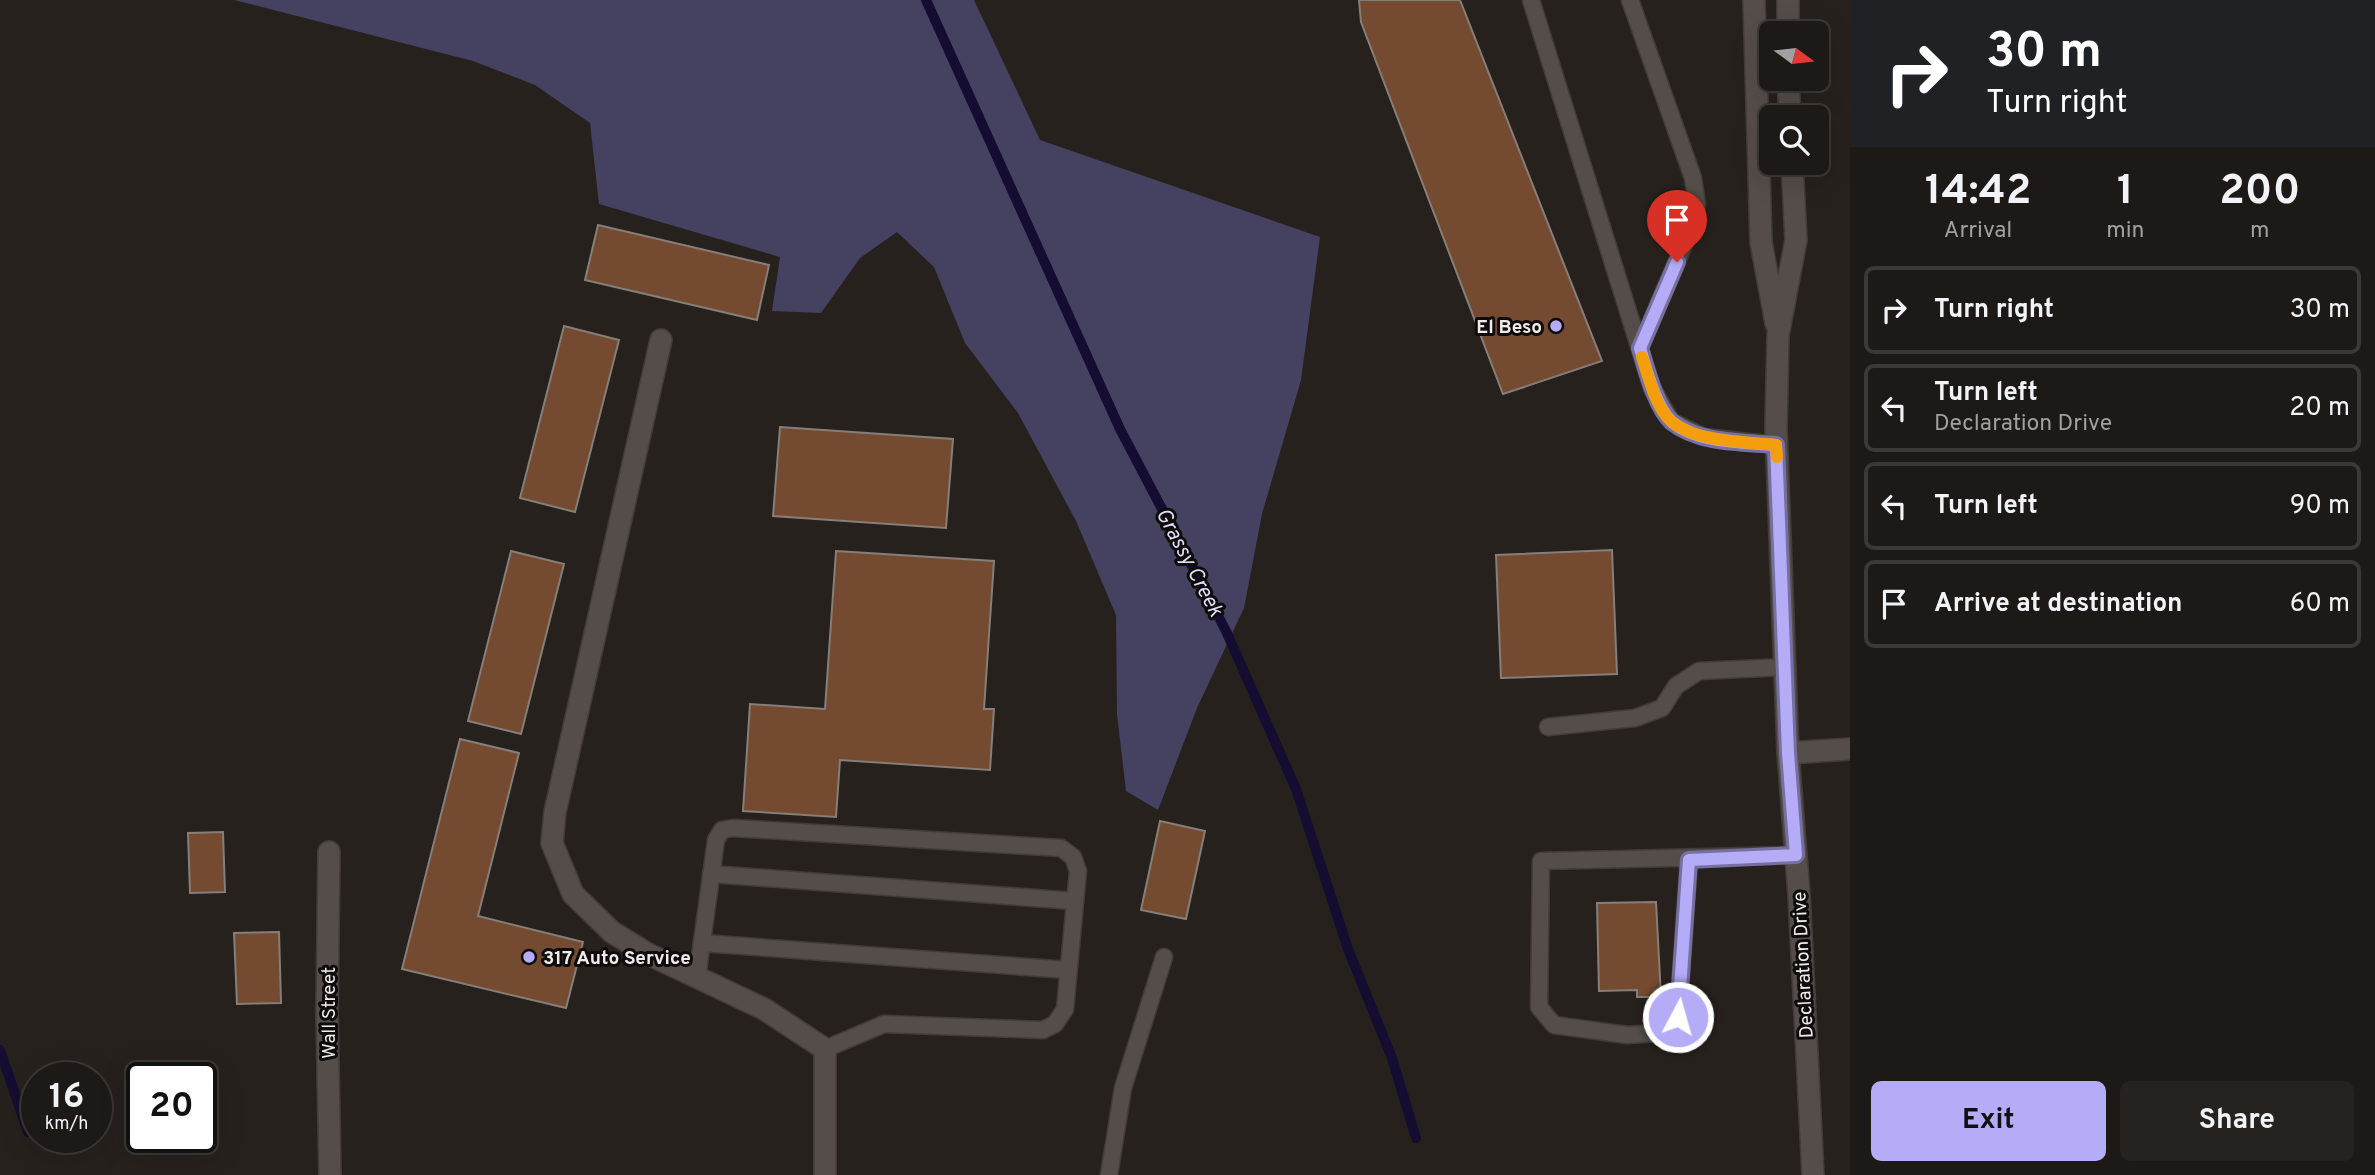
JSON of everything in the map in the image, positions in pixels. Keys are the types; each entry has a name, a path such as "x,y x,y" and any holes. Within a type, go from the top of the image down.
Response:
{"street":[{"name":"Declaration Drive","path":"1754,0 1761,242 1778,335"},
{"path":"1788,0 1788,21"},
{"name":"Declaration Drive","path":"1793,175 1796,240 1778,335 1776,445 1788,753 1813,1175"},
{"path":"661,340 555,812 552,843 573,894 612,932 646,953 764,1009 824,1049 825,1175"},
{"path":"1788,753 1850,749"},
{"name":"Wall Street","path":"329,852 327,1012 330,1175"}],"lane":[{"path":"1531,0 1652,388 1671,421 1704,437 1776,445"},
{"path":"1630,0 1693,178 1697,205 1686,240 1640,348"},
{"path":"1548,727 1635,718 1662,708 1676,686 1699,671 1784,667"},
{"path":"697,978 716,840 722,830 733,828 1061,848 1073,857 1078,872 1065,1009 1055,1024 1042,1030 884,1024 824,1049"},
{"path":"1689,860 1678,1017 1657,1033 1627,1035 1554,1025 1539,1007 1541,861 1689,860 1796,855"},
{"path":"711,874 1075,901"},
{"path":"702,943 1068,970"},
{"path":"1109,1175 1123,1088 1164,957"}],"shaded area":[{"path":"234,0 974,0 1040,140 1320,237 1301,380 1262,514 1244,608 1197,708 1158,810 1126,791 1117,714 1116,615 1076,521 1018,413 965,343 934,267 897,232 860,258 821,313 772,311 780,257 599,204 590,123 535,85 473,61"}],"building":[{"path":"1359,0 1460,0 1602,361 1503,394 1361,22"},
{"path":"598,225 769,265 757,320 585,280"},
{"path":"564,326 619,340 575,512 520,498"},
{"path":"780,427 953,439 946,528 773,516"},
{"path":"1612,550 1617,674 1501,678 1496,555"},
{"path":"511,551 564,564 521,734 468,721"},
{"path":"836,551 994,561 984,709 994,709 990,770 840,760 836,817 743,811 750,704 825,709"},
{"path":"460,739 519,753 478,916 583,942 566,1008 402,969"},
{"path":"1160,821 1205,831 1186,919 1141,910"},
{"path":"223,832 225,892 190,893 188,833"},
{"path":"1656,902 1661,997 1637,997 1637,990 1599,991 1597,903"},
{"path":"279,932 281,1003 237,1004 234,933"}],"waterway":[{"name":"Grassy Creek","path":"926,0 1120,429 1226,631 1296,789 1348,949 1392,1058 1416,1138"},
{"path":"0,1050 21,1112"}],"slow traffic":[{"path":"1642,357 1652,388 1671,421 1704,437 1776,445 1777,457"}],"place":[{"name":"El Beso","path":"1556,326"},
{"name":"317 Auto Service","path":"529,957"}],"route":[{"path":"1677,262 1640,348 1652,388 1671,421 1704,437 1776,445 1788,753 1796,855 1689,860 1678,1017"}]}
